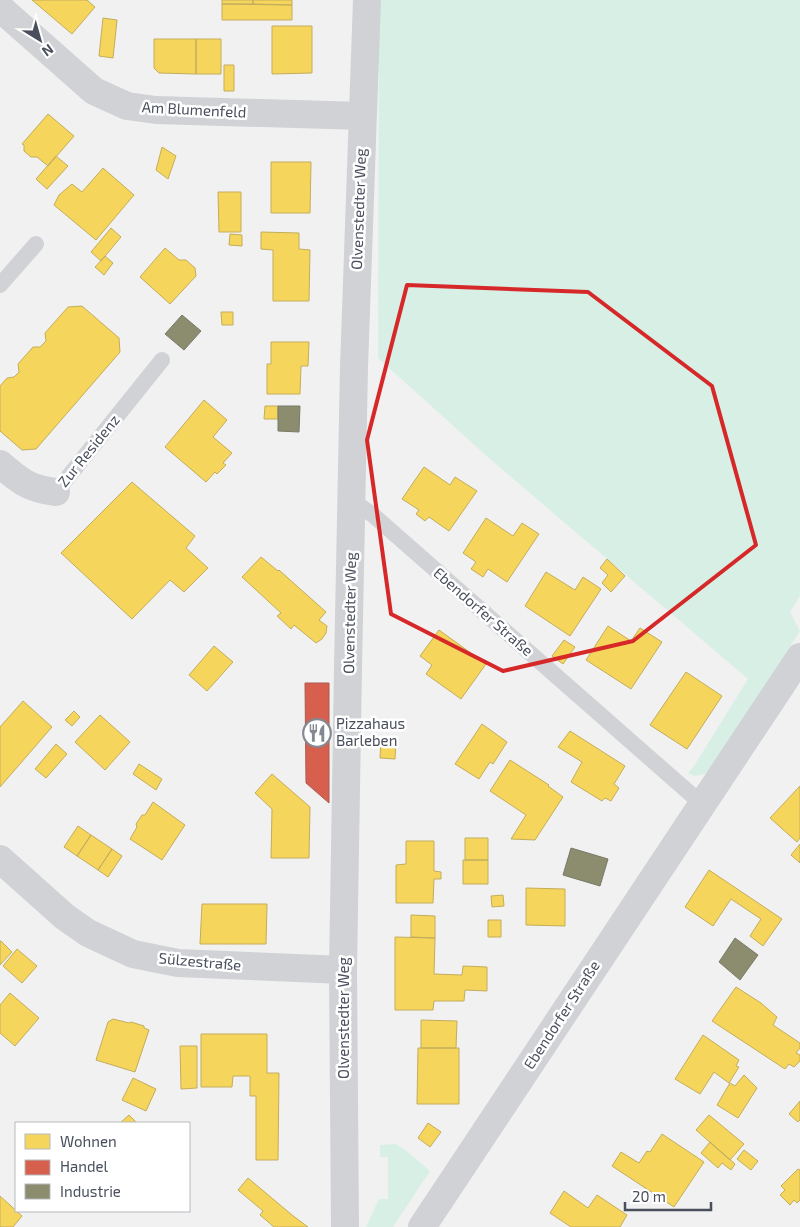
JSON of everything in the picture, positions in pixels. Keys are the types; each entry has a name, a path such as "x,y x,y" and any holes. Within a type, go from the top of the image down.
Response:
{"street":[{"name":"Olvenstedter Weg","path":"344,1227 343,970 354,367 367,0"},
{"name":"Am Blumenfeld","path":"0,8 94,91 127,106 156,110 362,116"},
{"name":"Zur Residenz","path":"0,464 17,478 37,490 56,492"},
{"name":"Ebendorfer Straße","path":"422,1227 702,804 797,668"},
{"name":"Sülzestraße","path":"0,859 65,917 88,933 133,954 178,963 343,970"}],"lane":[{"path":"0,285 36,244"},
{"name":"Zur Residenz","path":"56,492 162,360"},
{"name":"Ebendorfer Straße","path":"352,502 373,515 702,804"}],"highlighted area":[{"path":"407,285 588,292 712,386 756,545 633,641 503,671 391,614 367,440"}],"green space":[{"path":"379,0 800,0 800,596 790,612 800,631 708,773 695,776 688,773 748,679 490,459 378,358"},
{"path":"395,1144 403,1148 430,1171 393,1227 366,1227 379,1199 388,1199 388,1157 380,1157 380,1145"}],"building: Wohnen":[{"path":"32,0 87,0 95,7 72,34"},
{"path":"222,0 253,0 253,4 222,4"},
{"path":"253,0 292,0 292,5 253,4"},
{"path":"222,4 292,5 292,20 222,20"},
{"path":"103,18 117,20 113,58 99,56"},
{"path":"272,26 312,26 312,73 272,74"},
{"path":"154,39 196,39 196,74 159,73 154,68"},
{"path":"196,39 221,39 221,74 196,74"},
{"path":"224,65 234,65 234,91 224,91"},
{"path":"48,114 74,136 48,166 37,157 31,157 24,151 24,145 22,144"},
{"path":"162,147 176,156 168,179 156,170"},
{"path":"56,156 68,166 47,189 36,179"},
{"path":"271,162 311,162 310,213 271,213"},
{"path":"103,168 134,195 96,240 54,205 59,195 72,184 82,192"},
{"path":"218,192 241,192 241,232 219,232"},
{"path":"111,228 121,237 101,261 91,252"},
{"path":"261,232 299,233 299,249 310,250 309,301 273,301 273,250 261,249"},
{"path":"230,234 242,235 242,246 229,245"},
{"path":"165,248 179,260 186,260 195,268 196,276 170,304 140,277"},
{"path":"105,256 113,263 104,275 95,267"},
{"path":"82,306 119,338 120,352 36,449 22,450 0,431 0,386 7,378 14,377 19,372 18,364 33,347 40,347 46,341 45,333 68,307"},
{"path":"221,312 233,312 233,325 222,325"},
{"path":"271,342 309,342 308,366 301,366 300,394 267,394 267,364 271,364"},
{"path":"204,400 227,420 213,437 232,453 223,463 226,465 217,474 215,472 206,482 165,447"},
{"path":"265,406 278,406 278,419 264,419"},
{"path":"424,467 450,485 455,477 477,491 449,531 429,517 425,521 416,514 419,510 402,499"},
{"path":"132,482 195,536 186,548 208,568 184,592 170,580 132,619 61,553"},
{"path":"486,518 513,536 522,523 539,534 507,582 488,569 483,577 471,569 476,562 463,553"},
{"path":"261,557 279,570 326,612 319,620 327,626 326,633 322,639 316,643 294,625 291,629 277,616 281,613 242,577"},
{"path":"607,559 625,576 611,592 602,583 608,575 600,568"},
{"path":"546,572 575,590 583,577 601,589 570,636 525,606"},
{"path":"608,626 631,641 640,628 662,642 631,689 586,660"},
{"path":"439,630 486,664 461,699 426,674 432,665 420,656"},
{"path":"564,640 575,647 563,664 552,656"},
{"path":"214,646 233,662 207,691 189,675"},
{"path":"686,672 722,696 687,749 650,725"},
{"path":"23,701 52,727 0,787 0,727"},
{"path":"74,711 80,717 72,726 65,720"},
{"path":"100,715 130,742 105,770 75,742"},
{"path":"482,724 507,742 493,764 490,762 479,779 455,764"},
{"path":"570,731 625,766 614,784 619,788 611,801 605,798 602,801 571,782 582,762 558,747"},
{"path":"381,739 396,740 395,759 380,758"},
{"path":"56,744 67,754 46,778 35,769"},
{"path":"510,760 549,785 563,797 535,840 511,839 526,815 490,791"},
{"path":"139,764 162,779 156,790 133,774"},
{"path":"272,774 310,807 309,858 271,858 272,809 255,793"},
{"path":"800,786 800,838 797,842 770,818"},
{"path":"153,802 185,825 162,860 130,839 137,827 136,824 142,815 145,815"},
{"path":"78,826 91,835 77,856 64,847"},
{"path":"91,835 112,849 98,870 77,856"},
{"path":"465,838 488,838 488,860 465,860"},
{"path":"406,841 434,841 434,871 441,872 441,879 434,879 433,903 396,903 396,865 406,864"},
{"path":"800,844 800,863 791,855"},
{"path":"112,849 122,856 108,877 98,870"},
{"path":"463,860 488,860 488,884 463,884"},
{"path":"709,870 782,919 763,946 750,936 761,919 731,899 713,926 685,907"},
{"path":"526,888 565,889 565,926 526,925"},
{"path":"503,895 504,906 492,907 491,896"},
{"path":"202,904 267,904 266,944 200,944"},
{"path":"411,915 435,916 435,938 411,937"},
{"path":"488,920 501,920 501,937 488,937"},
{"path":"395,937 435,938 434,974 462,975 463,966 487,967 487,991 465,990 464,1001 434,1001 433,1010 395,1010"},
{"path":"0,941 12,952 0,965"},
{"path":"17,949 37,966 22,983 3,966"},
{"path":"736,987 761,1003 777,1017 773,1025 800,1043 800,1048 796,1053 800,1055 800,1061 794,1067 789,1064 785,1069 712,1021"},
{"path":"10,993 39,1018 15,1046 0,1033 0,1005"},
{"path":"113,1019 131,1022 144,1026 144,1028 149,1030 135,1072 96,1060 108,1022"},
{"path":"421,1020 457,1021 456,1048 421,1048"},
{"path":"201,1034 267,1034 267,1073 279,1073 278,1160 256,1160 256,1096 250,1096 250,1076 233,1076 232,1087 201,1087"},
{"path":"703,1035 739,1060 736,1066 739,1067 729,1083 714,1072 700,1094 675,1079"},
{"path":"180,1046 197,1046 197,1088 181,1089"},
{"path":"418,1048 459,1048 459,1104 417,1104"},
{"path":"744,1075 757,1088 738,1118 717,1105 730,1083 735,1086"},
{"path":"133,1078 156,1089 146,1111 122,1100"},
{"path":"800,1101 800,1120 798,1122 789,1114"},
{"path":"129,1115 136,1122 121,1122"},
{"path":"709,1115 744,1144 730,1160 696,1130"},
{"path":"428,1123 441,1132 430,1147 418,1138"},
{"path":"662,1134 704,1162 674,1207 612,1166 621,1152 639,1163 647,1151 650,1152"},
{"path":"710,1142 735,1164 731,1170 722,1163 718,1168 701,1153"},
{"path":"744,1150 758,1161 751,1170 737,1159"},
{"path":"798,1169 800,1170 800,1200 797,1203 794,1200 790,1205 780,1195 785,1190 781,1186"},
{"path":"248,1178 308,1227 274,1227 260,1215 263,1211 238,1190"},
{"path":"564,1191 588,1208 597,1195 627,1215 620,1227 571,1227 550,1213"},
{"path":"0,1196 15,1210 15,1212 22,1216 13,1227 0,1227"}],"building: Handel":[{"name":"Pizzahaus Barleben","path":"305,683 329,683 329,803 306,783"}],"building: Industrie":[{"path":"182,315 201,331 184,350 165,334"},
{"path":"278,406 300,406 299,432 278,431"},
{"path":"571,848 608,859 600,886 563,875"},
{"path":"735,938 758,955 740,980 719,962"}],"place":[{"name":"Pizzahaus Barleben","path":"317,733"}]}
